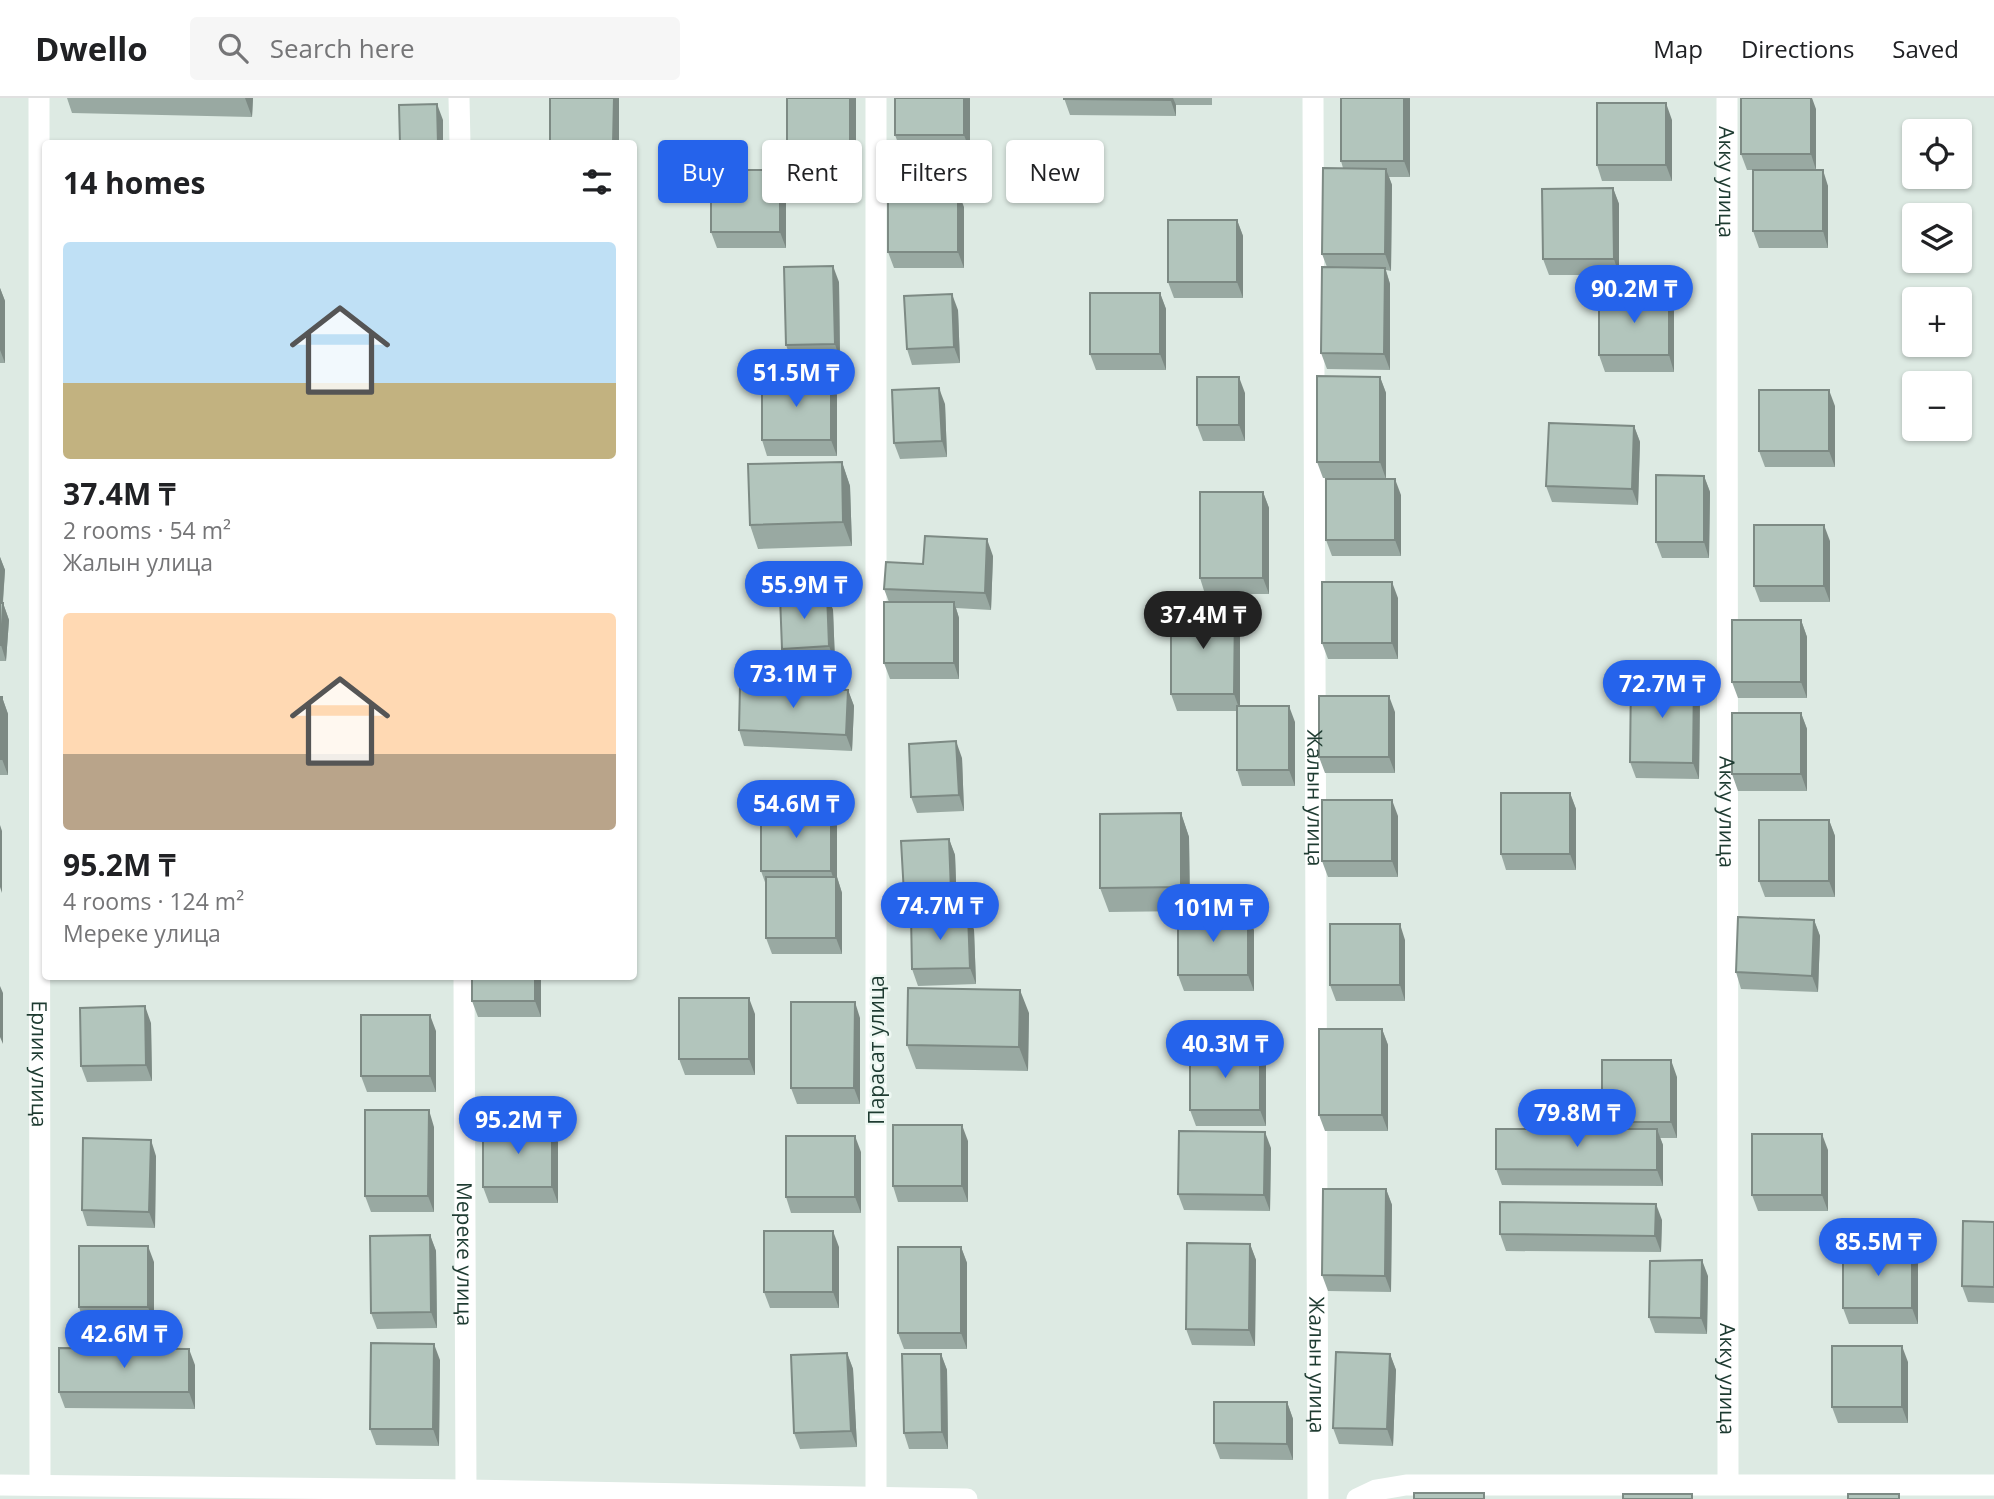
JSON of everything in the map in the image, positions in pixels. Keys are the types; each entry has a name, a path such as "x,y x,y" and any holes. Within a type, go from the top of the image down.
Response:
{"street":[{"name":"Ерлик улица","path":"39,98 40,1485"},
{"path":"459,98 460,140"},
{"name":"Парасат улица","path":"876,98 876,1497"},
{"name":"Жалын улица","path":"1313,98 1318,1499"},
{"name":"Акку улица","path":"1727,98 1728,1483"},
{"name":"Мереке улица","path":"464,980 466,1490"},
{"path":"1357,1499 1376,1490 1406,1492 1728,1483 1836,1491 1994,1485"},
{"path":"0,1485 299,1494 466,1490 967,1499"}],"building":[{"path":"550,98 614,98 613,140 550,140"},
{"path":"787,98 850,98 850,140 787,140"},
{"path":"895,98 964,98 964,135 895,135"},
{"path":"1170,98 1170,100 1064,99"},
{"path":"1341,98 1404,98 1404,161 1341,161"},
{"path":"1741,98 1811,98 1811,154 1741,154"},
{"path":"1597,103 1666,103 1666,165 1597,165"},
{"path":"437,104 438,140 400,140 399,105"},
{"path":"1323,168 1386,169 1385,254 1322,254"},
{"path":"748,170 762,170 762,203 780,203 780,232 711,232 711,203 748,203"},
{"path":"1753,170 1823,170 1823,231 1753,231"},
{"path":"1613,188 1614,259 1543,259 1542,189"},
{"path":"888,203 958,203 958,252 888,252"},
{"path":"1168,220 1237,220 1237,282 1168,282"},
{"path":"833,266 835,344 786,345 784,267"},
{"path":"1322,267 1385,268 1384,354 1321,353"},
{"path":"1090,293 1160,293 1160,354 1090,354"},
{"path":"952,294 954,347 907,349 904,296"},
{"path":"1599,294 1669,294 1669,355 1599,355"},
{"path":"1317,376 1380,377 1380,462 1317,462"},
{"path":"1197,377 1239,377 1239,425 1197,425"},
{"path":"762,378 831,378 831,440 762,440"},
{"path":"939,388 942,441 894,443 892,390"},
{"path":"1759,390 1829,390 1829,451 1759,451"},
{"path":"1549,423 1634,426 1632,489 1546,486"},
{"path":"842,462 843,522 750,525 748,464"},
{"path":"1656,475 1704,476 1704,542 1656,542"},
{"path":"1326,479 1395,479 1395,540 1326,540"},
{"path":"1200,492 1263,492 1263,578 1200,578"},
{"path":"1754,525 1824,525 1824,586 1754,586"},
{"path":"925,536 987,539 985,593 884,589 886,562 923,564"},
{"path":"1322,582 1392,582 1392,643 1322,643"},
{"path":"827,593 829,646 782,649 780,596"},
{"path":"884,602 954,602 954,663 884,663"},
{"path":"0,603 3,603 1,645 0,645"},
{"path":"1171,609 1235,609 1234,694 1171,694"},
{"path":"1732,620 1801,620 1801,682 1732,682"},
{"path":"1631,676 1694,677 1693,763 1630,762"},
{"path":"740,686 848,690 846,735 739,730"},
{"path":"1319,696 1389,696 1389,757 1319,757"},
{"path":"2,697 2,759 0,759"},
{"path":"1237,706 1289,706 1289,770 1237,770"},
{"path":"1732,713 1801,713 1801,774 1732,774"},
{"path":"956,741 959,795 911,797 909,744"},
{"path":"1501,793 1570,793 1570,854 1501,854"},
{"path":"1322,800 1392,800 1392,861 1322,861"},
{"path":"761,810 831,810 831,871 761,871"},
{"path":"1181,813 1181,887 1100,888 1100,814"},
{"path":"1759,820 1829,820 1829,881 1759,881"},
{"path":"949,839 951,892 904,894 901,841"},
{"path":"766,877 836,877 836,938 766,938"},
{"path":"968,914 970,968 912,969 911,915"},
{"path":"1178,914 1248,914 1248,975 1178,975"},
{"path":"1738,917 1814,920 1812,976 1736,972"},
{"path":"1330,924 1400,924 1400,985 1330,985"},
{"path":"472,980 535,980 535,1001 472,1001"},
{"path":"908,988 1020,990 1019,1047 907,1045"},
{"path":"679,998 749,998 749,1059 679,1059"},
{"path":"791,1002 855,1002 854,1088 791,1088"},
{"path":"145,1006 146,1065 81,1066 80,1008"},
{"path":"361,1015 430,1015 430,1076 361,1076"},
{"path":"1319,1029 1382,1029 1382,1115 1319,1115"},
{"path":"1190,1049 1260,1049 1260,1110 1190,1110"},
{"path":"1602,1060 1671,1060 1671,1122 1602,1122"},
{"path":"365,1110 429,1110 428,1196 365,1196"},
{"path":"893,1125 962,1125 962,1186 893,1186"},
{"path":"483,1126 552,1126 552,1187 483,1187"},
{"path":"1496,1129 1657,1129 1657,1170 1496,1169"},
{"path":"1179,1131 1265,1132 1264,1195 1178,1194"},
{"path":"1752,1134 1822,1134 1822,1195 1752,1195"},
{"path":"786,1136 855,1136 855,1197 786,1197"},
{"path":"83,1138 151,1140 149,1212 82,1210"},
{"path":"1323,1189 1386,1189 1385,1276 1322,1275"},
{"path":"1500,1202 1656,1204 1655,1236 1500,1234"},
{"path":"1963,1221 1994,1222 1994,1287 1962,1286"},
{"path":"764,1231 833,1231 833,1292 764,1292"},
{"path":"430,1235 431,1312 371,1313 370,1236"},
{"path":"1187,1243 1250,1244 1249,1330 1186,1329"},
{"path":"79,1246 148,1246 148,1307 79,1307"},
{"path":"898,1247 961,1247 961,1333 898,1333"},
{"path":"1843,1247 1912,1247 1912,1308 1843,1308"},
{"path":"1702,1260 1701,1318 1649,1317 1650,1261"},
{"path":"371,1343 434,1344 433,1429 370,1429"},
{"path":"1832,1346 1902,1346 1902,1407 1832,1407"},
{"path":"59,1348 189,1349 189,1392 59,1392"},
{"path":"1336,1352 1390,1354 1387,1429 1333,1428"},
{"path":"847,1353 851,1431 794,1433 791,1355"},
{"path":"902,1354 941,1354 942,1432 904,1433"},
{"path":"1214,1402 1287,1402 1287,1444 1214,1443"},
{"path":"1414,1493 1484,1493 1484,1499 1414,1499"},
{"path":"1623,1494 1692,1494 1692,1499 1623,1499"},
{"path":"1848,1494 1899,1494 1899,1499 1848,1499"}]}
